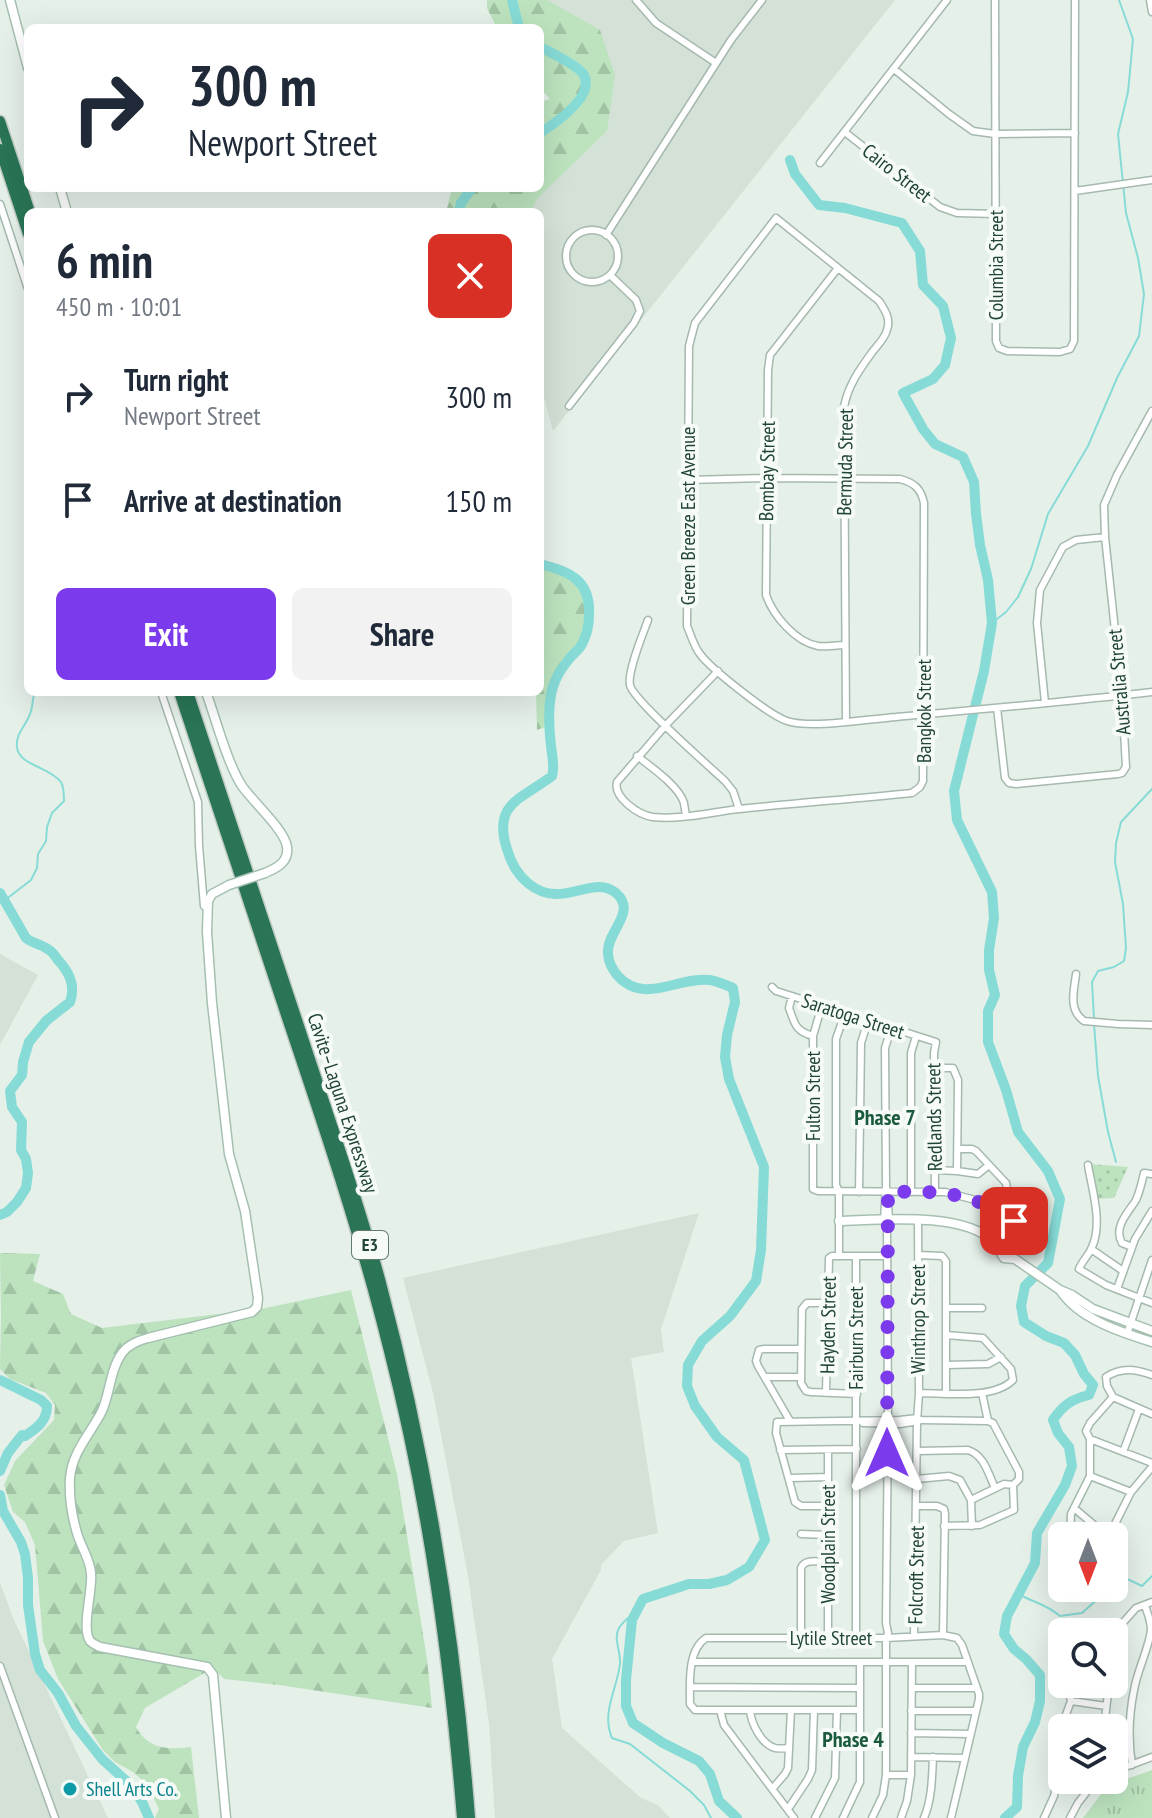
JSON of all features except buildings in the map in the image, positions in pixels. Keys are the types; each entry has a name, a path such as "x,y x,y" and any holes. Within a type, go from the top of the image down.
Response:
{"highway":[{"path":"0,121 29,208"},
{"path":"0,149 24,222"},
{"name":"Cavite–Laguna Expressway","path":"180,696 344,1188 389,1350 418,1480 434,1571 449,1674 462,1818"},
{"name":"Cavite–Laguna Expressway","path":"189,696 351,1184 388,1309 423,1463 444,1579 461,1709 470,1818"}],"street":[{"path":"10,0 24,53"},
{"path":"636,0 656,23 716,63"},
{"path":"606,235 731,40 762,0"},
{"path":"820,163 947,0"},
{"name":"Columbia Street","path":"995,0 997,345 1007,351 1065,351 1073,346 1074,341 1075,0"},
{"path":"1150,0 1152,12"},
{"path":"894,69 967,127 980,132 1075,133"},
{"name":"Cairo Street","path":"846,133 940,207 957,213 997,214"},
{"path":"1075,191 1152,180"},
{"path":"0,204 24,277"},
{"name":"Bermuda Street","path":"776,218 879,301 888,320 887,330 852,381 844,407 846,721"},
{"name":"Green Breeze East Avenue","path":"776,218 695,323 690,335 687,626 699,653 768,712 788,722 804,724 997,708"},
{"path":"598,231 612,240 618,254 615,269 610,275 594,282 578,278 567,263 566,255 573,239 581,233 598,231"},
{"name":"Bombay Street","path":"838,268 770,355 766,595 770,606 785,624 806,642 817,646 845,645"},
{"path":"569,406 640,311 636,300 610,275"},
{"name":"Australia Street","path":"997,708 1005,778 1009,783 1122,773 1126,763 1122,696 1104,505 1152,411"},
{"name":"Bangkok Street","path":"688,480 900,479 917,486 924,503 924,714 923,781 920,787 912,793 686,816 648,816 619,796 617,782 637,756 718,671"},
{"path":"1045,703 1037,623 1040,590 1063,547 1076,540 1105,537"},
{"path":"648,620 629,677 631,690 725,781 733,791 739,809"},
{"path":"997,708 1152,692"},
{"path":"162,696 198,802 213,1016 229,1154 245,1211 257,1307 252,1312 148,1338 127,1347 116,1366 103,1409 77,1451 70,1476 77,1533 92,1576 88,1638 100,1647 207,1667 211,1671 226,1818"},
{"path":"207,696 239,781 283,835 287,854 277,868 229,885 210,897 207,932"},
{"path":"637,756 680,795 686,816"},
{"path":"1076,974 1073,1007 1076,1015 1084,1021 1152,1025"},
{"name":"Saratoga Street","path":"772,987 776,991 936,1042"},
{"path":"792,996 789,1008 797,1029 813,1036"},
{"name":"Fulton Street","path":"822,1005 813,1036 813,1189 839,1191"},
{"path":"845,1013 836,1039 839,1256 887,1256"},
{"path":"859,1192 861,1043 868,1021"},
{"path":"872,1818 883,1795 886,1775 888,1422 885,1048 891,1029"},
{"path":"911,1192 911,1053 916,1036"},
{"name":"Redlands Street","path":"935,1192 936,1042"},
{"path":"934,1068 953,1068 958,1080 957,1171"},
{"path":"958,1149 976,1151 1002,1178 1009,1192 1009,1201 1001,1212"},
{"path":"935,1170 978,1174 989,1165"},
{"path":"1088,1165 1096,1217 1095,1240 1079,1269 1106,1285 1152,1303"},
{"path":"1132,1247 1122,1243 1119,1231 1148,1174"},
{"path":"839,1191 886,1190 962,1195 1014,1221"},
{"path":"1117,1289 1132,1247 1152,1211"},
{"path":"839,1221 886,1223 918,1220 963,1225 1006,1246 1016,1260"},
{"name":"Winthrop Street","path":"918,1220 919,1420"},
{"path":"995,1243 1004,1258 1016,1260 1049,1281 1088,1316 1152,1342"},
{"path":"1091,1249 1123,1271"},
{"path":"918,1255 942,1256 946,1261 946,1393"},
{"name":"Hayden Street","path":"826,1393 829,1258 839,1256"},
{"name":"Fairburn Street","path":"856,1256 856,1638"},
{"path":"1127,1334 1152,1260"},
{"path":"1060,1290 1093,1309 1152,1331"},
{"path":"828,1303 807,1303 802,1309 800,1380 806,1391 857,1394"},
{"path":"946,1308 982,1308"},
{"path":"919,1393 982,1393 1011,1382 1014,1376 983,1338 946,1335"},
{"path":"790,1421 756,1361 759,1350 801,1349"},
{"path":"946,1365 988,1364 1001,1357"},
{"path":"1152,1375 1126,1369 1106,1377 1113,1397 1152,1414"},
{"path":"766,1377 800,1380"},
{"path":"982,1393 988,1421"},
{"path":"1069,1522 1090,1476 1090,1439 1086,1431 1113,1397"},
{"path":"1123,1452 1139,1409"},
{"name":"Folcroft Street","path":"914,1636 919,1420"},
{"path":"828,1506 798,1505 795,1502 780,1450 777,1422 988,1421 997,1426 1019,1472 1019,1479 1013,1485 1014,1510 980,1525 944,1526"},
{"path":"1090,1439 1152,1465 1131,1492 1115,1522"},
{"path":"780,1450 857,1449"},
{"name":"Woodplain Street","path":"828,1450 828,1638"},
{"path":"917,1451 973,1451 981,1457 995,1488"},
{"path":"1090,1476 1131,1492"},
{"path":"790,1478 828,1477"},
{"path":"917,1479 956,1477 960,1480 971,1500 972,1526"},
{"path":"971,1500 1004,1484 1013,1485"},
{"path":"917,1506 941,1507 945,1514 943,1635 960,1641 979,1699 951,1818"},
{"path":"1074,1508 1091,1522"},
{"path":"801,1534 828,1535"},
{"path":"801,1637 801,1568 806,1562 828,1562"},
{"path":"1127,1618 1148,1604 1151,1630 1131,1706 1129,1734 1132,1765"},
{"name":"Lytile Street","path":"693,1662 699,1644 706,1638 943,1635"},
{"path":"860,1710 695,1710 691,1708 690,1687 693,1662 967,1662"},
{"path":"901,1818 911,1775 912,1662"},
{"path":"843,1818 860,1782 860,1663"},
{"path":"0,1666 55,1818"},
{"path":"690,1687 860,1688"},
{"path":"912,1688 977,1688"},
{"path":"1065,1714 1070,1698"},
{"path":"1105,1714 1107,1698"},
{"path":"1071,1701 1106,1706"},
{"path":"720,1710 724,1725 794,1818"},
{"path":"750,1710 753,1726 770,1746 789,1748"},
{"path":"773,1788 785,1774 789,1763 791,1710"},
{"path":"788,1809 812,1770 814,1710"},
{"path":"815,1818 835,1778 837,1710"},
{"path":"911,1711 975,1711"},
{"path":"911,1733 970,1734"},
{"path":"911,1757 965,1758"},
{"path":"924,1818 930,1796 933,1757"},
{"path":"1128,1766 1152,1757"},
{"path":"886,1775 911,1775"},
{"path":"1044,1818 1054,1794"},
{"path":"1070,1818 1085,1794"}],"shaded area":[{"path":"543,0 895,0 553,431 544,398 544,208 533,208 537,199 607,131"},
{"path":"0,954 38,975 0,1045"},
{"path":"699,1213 661,1329 664,1352 631,1358 658,1533 624,1541 601,1565 552,1659 562,1728 641,1798 658,1805 670,1818 495,1818 489,1724 468,1576 433,1393 403,1278"},
{"path":"0,1583 14,1620 108,1818 0,1818"}],"green space":[{"path":"487,0 547,0 600,30 615,75 607,131 537,199 533,208 447,208 451,192 544,192 544,101 550,99 544,92 544,24 495,24 487,8"},
{"path":"544,564 564,570 579,581 589,600 590,616 584,639 556,682 550,725 537,730 536,696 544,696"},
{"path":"1090,1164 1128,1167 1114,1198 1096,1199"},
{"path":"0,1253 40,1254 33,1281 63,1294 71,1314 102,1328 261,1309 351,1290 397,1474 432,1708 224,1679 215,1670 206,1672 145,1708 136,1727 153,1744 191,1747 199,1818 155,1818 159,1809 147,1784 103,1750 58,1679 43,1641 35,1545 25,1522 13,1512 4,1485 15,1461 54,1420 55,1405 46,1393 10,1379 0,1369"},
{"path":"1152,1770 1152,1818 1083,1818 1101,1794 1128,1794 1128,1779"}],"waterway":[{"path":"512,0 518,24"},
{"path":"992,623 1018,597 1031,569 1048,514 1088,446 1139,336 1144,294 1126,213 1118,134 1128,92 1133,39 1119,0"},
{"path":"544,49 576,68 584,75 586,83 579,101 544,130"},
{"path":"790,160 795,174 819,205 845,208 902,223 920,251 923,285 943,306 951,338 945,365 933,379 903,393 935,444 963,457 974,482 980,545 988,580 992,623 984,671 954,791 957,820 992,892 994,918 989,970 995,995 988,1011 988,1042 1018,1132 1048,1171 1060,1199 1048,1263 1025,1286 1021,1306 1024,1322 1064,1343 1093,1385 1089,1395 1068,1403 1053,1420 1069,1447 1072,1466 1065,1485 1037,1533 1035,1563 1007,1616 1004,1634 1040,1675 1040,1701 1035,1722 1023,1747 1017,1807 1005,1818"},
{"path":"460,208 469,192"},
{"path":"544,565 569,574 582,586 589,603 589,623 582,644 562,669 552,690 549,718 552,776 513,804 503,821 509,854 521,877 542,891 554,894 597,887 616,893 622,900 623,915 609,945 608,956 617,975 627,984 650,989 710,980 733,988 735,1002 725,1057 729,1079 764,1167 761,1250 756,1281 730,1316 702,1341 688,1365 687,1386 695,1406 717,1437 744,1460 765,1540 749,1567 727,1580 689,1584 643,1599 632,1620 626,1680 626,1706 633,1723 699,1761 710,1774 719,1801 737,1818"},
{"path":"5,900 31,880 37,868 38,854 46,841 52,813 64,801 61,782 28,762 17,747 34,696"},
{"path":"1094,1018 1092,982 1098,971 1124,961 1126,948 1123,904 1115,862 1121,822 1152,789"},
{"path":"0,893 26,938 50,951 62,965 72,990 70,1002 46,1021 29,1042 22,1075 10,1091 12,1107 22,1122 21,1150 28,1173 26,1188 17,1202 0,1215"},
{"path":"1094,1024 1098,1076 1116,1162"},
{"path":"0,1380 47,1406 43,1420 25,1436 22,1435 8,1453 0,1471"},
{"path":"0,1495 3,1511 25,1554 28,1605 40,1670 58,1693 76,1726 102,1759 134,1788 149,1818"},
{"path":"1128,1579 1142,1586 1152,1576"},
{"path":"1018,1594 1060,1616 1082,1613 1094,1602"},
{"path":"637,1610 617,1632 620,1664 608,1719 612,1738 630,1744 690,1791 704,1805 711,1818"}],"place":[{"name":"Shell Arts Co.","path":"70,1789"}],"district":[{"name":"Phase 7","path":"885,1117"},
{"name":"Phase 4","path":"853,1739"}],"route":[{"path":"887,1453 888,1192 962,1195 1014,1221"}]}
